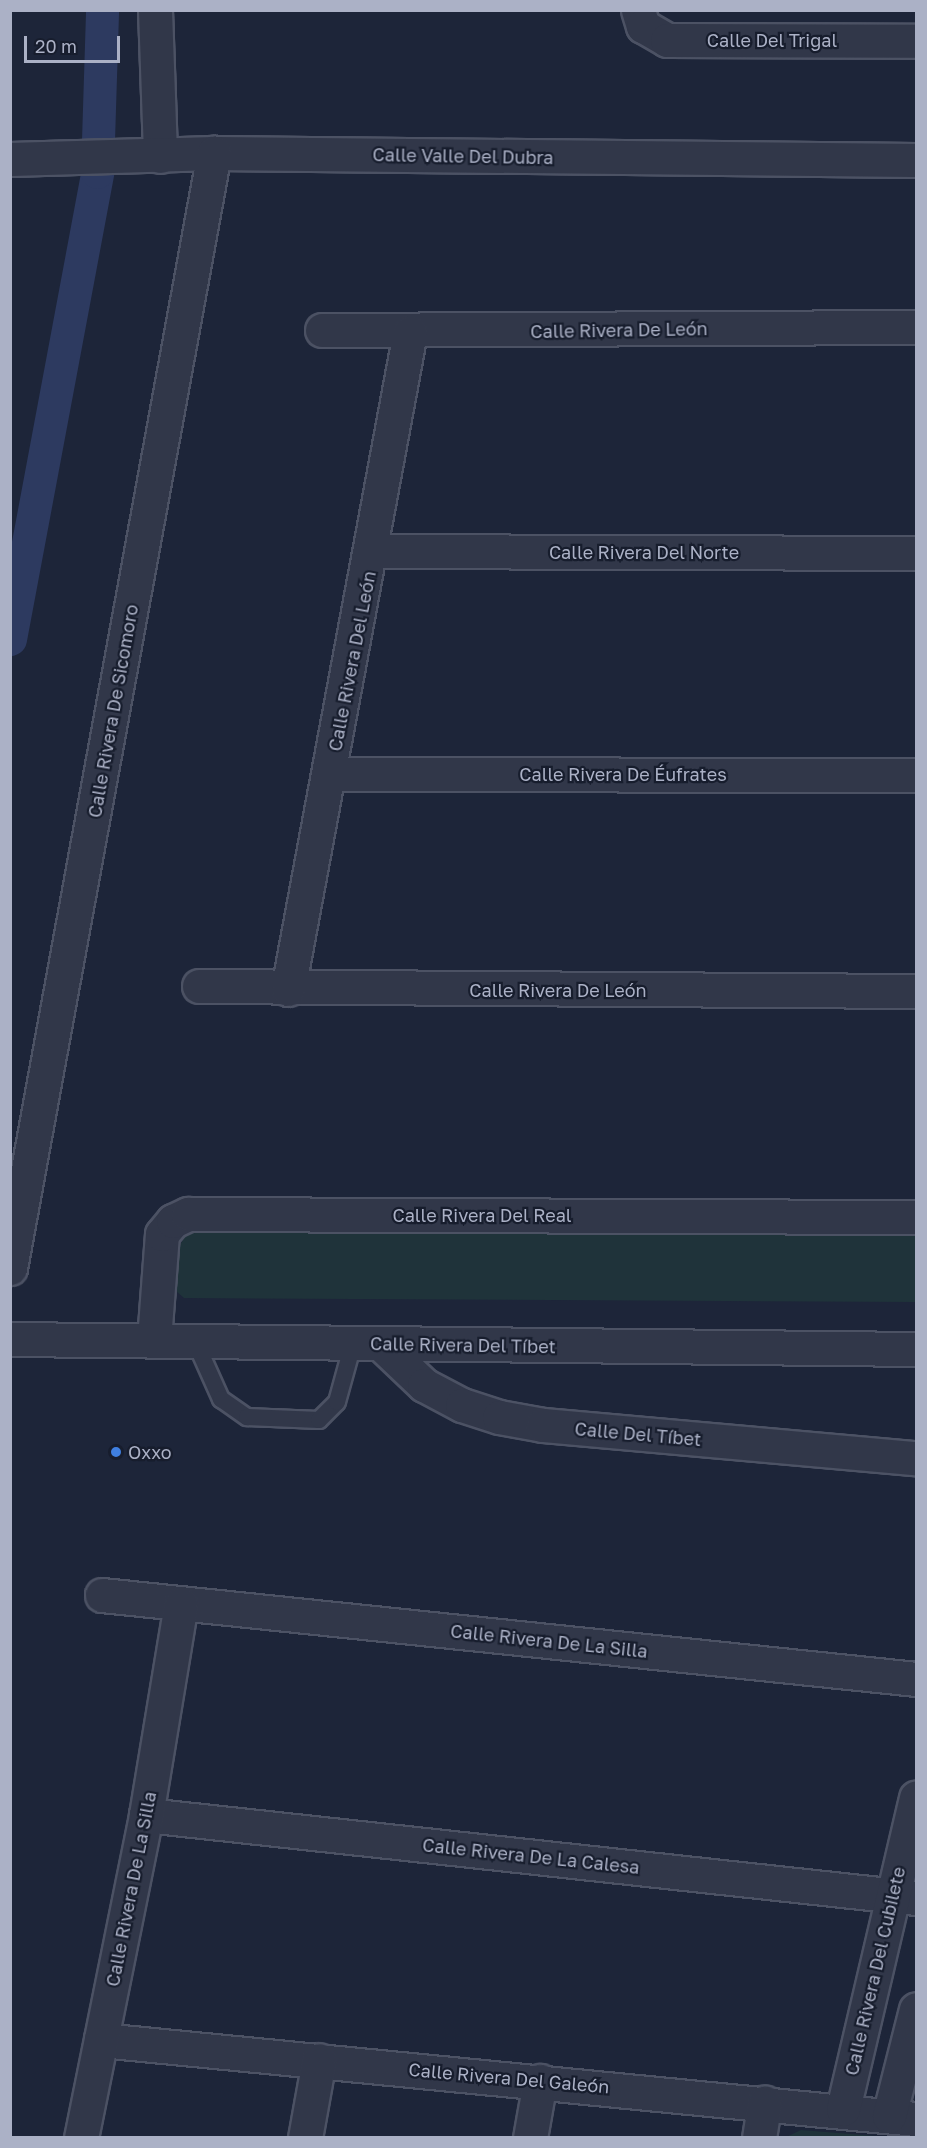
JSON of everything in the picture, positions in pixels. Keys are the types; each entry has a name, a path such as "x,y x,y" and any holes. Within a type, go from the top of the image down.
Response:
{"street":[{"path":"147,156 154,10"},
{"name":"Calle Del Trigal","path":"638,13 653,35 667,40 916,41"},
{"name":"Calle Valle Del Dubra","path":"10,159 214,153 916,160"},
{"name":"Calle Rivera De Sicomoro","path":"10,1268 214,153"},
{"name":"Calle Rivera De León","path":"322,330 410,332 916,327"},
{"name":"Calle Rivera Del León","path":"288,989 372,551 410,332"},
{"name":"Calle Rivera Del Norte","path":"372,551 916,553"},
{"name":"Calle Rivera De Éufrates","path":"330,774 916,775"},
{"name":"Calle Rivera De León","path":"199,986 288,989 916,992"},
{"name":"Calle Rivera Del Real","path":"154,1340 162,1234 173,1221 188,1214 916,1217"},
{"name":"Calle Rivera Del Tíbet","path":"10,1339 916,1348"},
{"name":"Calle Del Tíbet","path":"368,1344 424,1385 462,1405 499,1417 543,1425 916,1458"},
{"name":"Calle Rivera De La Silla","path":"102,1595 916,1679"},
{"name":"Calle Rivera De La Silla","path":"81,2138 146,1815 181,1604"},
{"name":"Calle Rivera Del Cubilete","path":"843,2109 904,1897 916,1797"},
{"name":"Calle Rivera De La Calesa","path":"146,1815 904,1897"},
{"path":"903,2117 916,2008"},
{"name":"Calle Rivera Del Galeón","path":"101,2040 843,2109 903,2117"},
{"path":"306,2138 319,2060"},
{"path":"530,2138 540,2081"},
{"path":"759,2138 765,2102"}],"lane":[{"path":"195,1341 221,1399 247,1417 319,1420 337,1402 368,1344"}],"shaded area":[{"path":"203,1228 916,1230 916,1302 184,1298 176,1291 174,1276 177,1249 187,1234"},
{"path":"801,2130 826,2132 888,2137 786,2137"}],"waterway":[{"path":"10,639 97,172 102,10"}],"place":[{"name":"Oxxo","path":"116,1452"}]}
